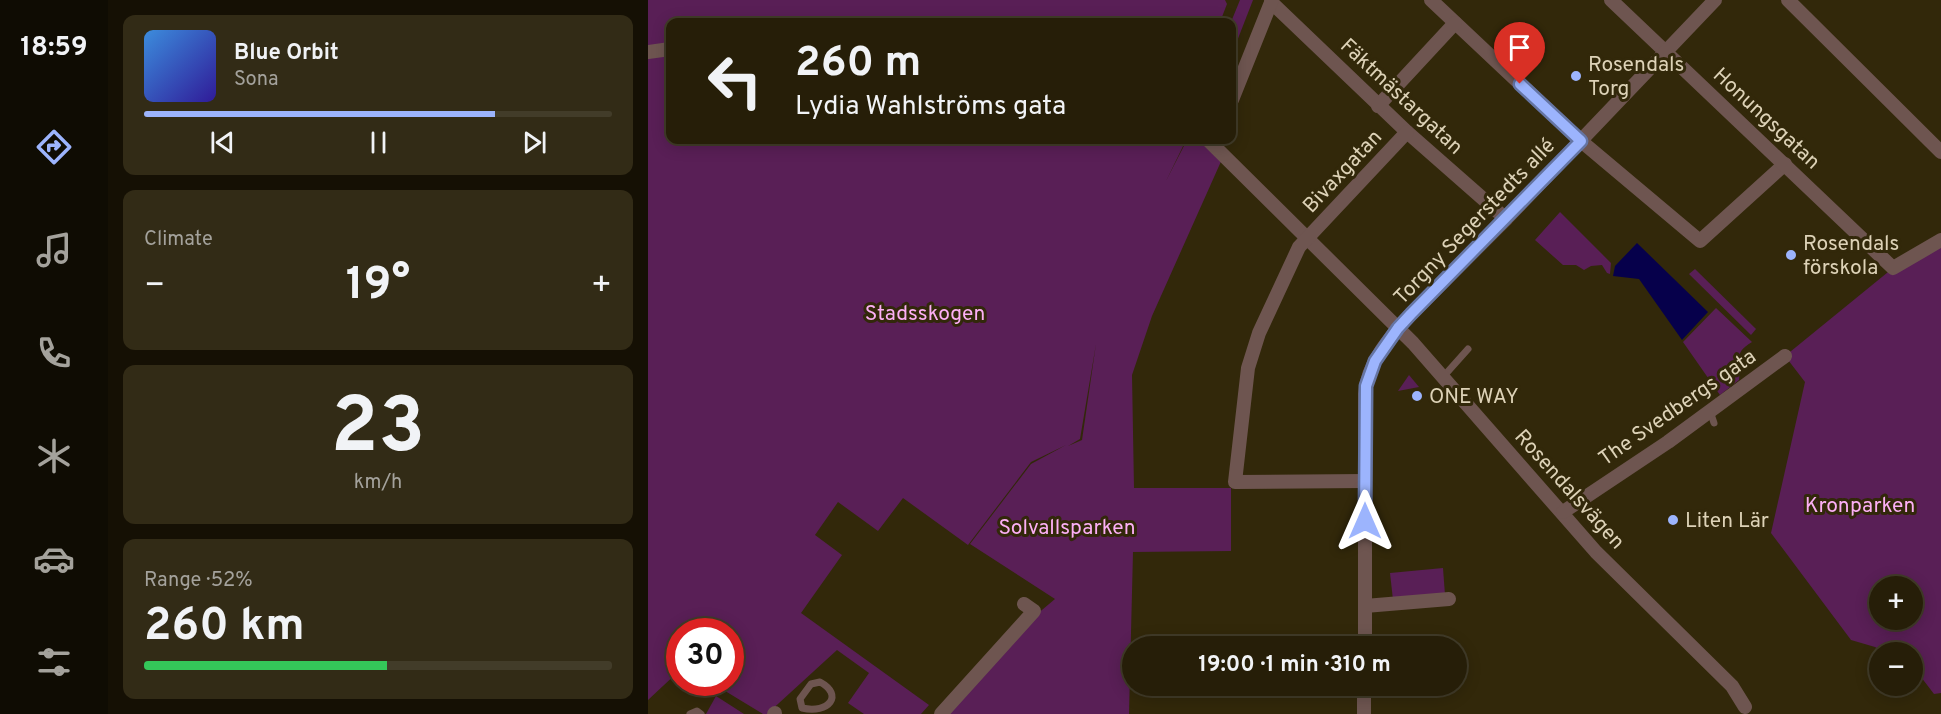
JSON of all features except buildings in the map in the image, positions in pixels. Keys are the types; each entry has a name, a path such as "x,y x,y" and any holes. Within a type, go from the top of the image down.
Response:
{"street":[{"path":"1431,0 1581,141 1700,241 1785,164"},
{"name":"Honungsgatan","path":"1611,0 1893,268 1941,240"},
{"name":"Torgny Segerstedts allé","path":"1365,636 1366,386 1375,361 1398,328 1716,0"},
{"path":"1788,0 1941,152"},
{"path":"1236,90 1272,1"},
{"name":"Fäktmästargatan","path":"1272,1 1378,106 1506,219"},
{"path":"1378,106 1455,23"},
{"path":"648,52 666,50"},
{"name":"Bivaxgatan","path":"1307,238 1407,132"},
{"name":"Rosendalsvägen","path":"1214,144 1398,328 1596,552 1732,686 1745,710"},
{"path":"1307,238 1299,247 1259,333 1248,368 1235,482 1365,481"},
{"name":"The Svedbergs gata","path":"1563,512 1668,442 1712,417 1785,356"},
{"path":"1365,606 1449,599"},
{"path":"941,714 1034,611 1024,604"},
{"path":"1364,714 1365,696"}],"lane":[{"path":"1443,377 1468,349"},
{"path":"826,710 831,702 832,694 827,686 820,682 811,684 800,699 802,708 811,712 826,710 834,714"},
{"path":"690,714 697,711 702,714"}],"green space":[{"name":"Stadsskogen","path":"648,0 1225,0 1227,4 1222,18 666,18 666,144 1184,144 1166,181 1185,144 1209,144 1223,157 1152,316 1132,375 1134,488 1231,488 1231,551 1133,552 1131,636 1122,636 1122,696 1129,696 1129,714 948,714 1030,620 1055,599 970,544 1031,464 1066,445 1031,462 968,545 903,498 878,531 838,502 815,535 842,555 801,613 929,705 921,714 864,714 848,703 869,673 837,650 767,714 763,714 733,696 744,696 744,618 666,618 666,683 648,700","holes":["1096,344 1082,440 1068,446 1080,439"]},
{"path":"1240,0 1253,0 1236,44 1236,18 1233,18"},
{"path":"1560,212 1611,263 1610,274 1602,265 1591,266 1584,270 1576,265 1563,265 1535,240"},
{"name":"Kronparken","path":"1941,240 1941,693 1934,694 1923,680 1923,642 1869,642 1869,645 1851,640 1771,533 1805,382 1785,356 1893,268"},
{"path":"1695,269 1756,329 1751,335 1689,274"},
{"path":"1716,308 1752,342 1739,355 1739,380 1720,395 1683,342"},
{"path":"1409,375 1419,387 1398,391"},
{"path":"1443,568 1445,595 1393,600 1390,573"},
{"path":"716,696 744,714 706,714"}],"shaded area":[{"path":"1637,243 1708,312 1682,340 1639,279 1613,276 1615,266"}],"place":[{"name":"Rosendals Torg","path":"1576,76"},
{"name":"Rosendals förskola","path":"1791,255"},
{"name":"ONE WAY","path":"1417,396"},
{"name":"Liten Lär","path":"1673,520"}],"route":[{"path":"1365,521 1366,386 1375,361 1398,328 1411,314 1581,141 1520,84"}],"park label":[{"name":"Solvallsparken","path":"1067,527"}]}
